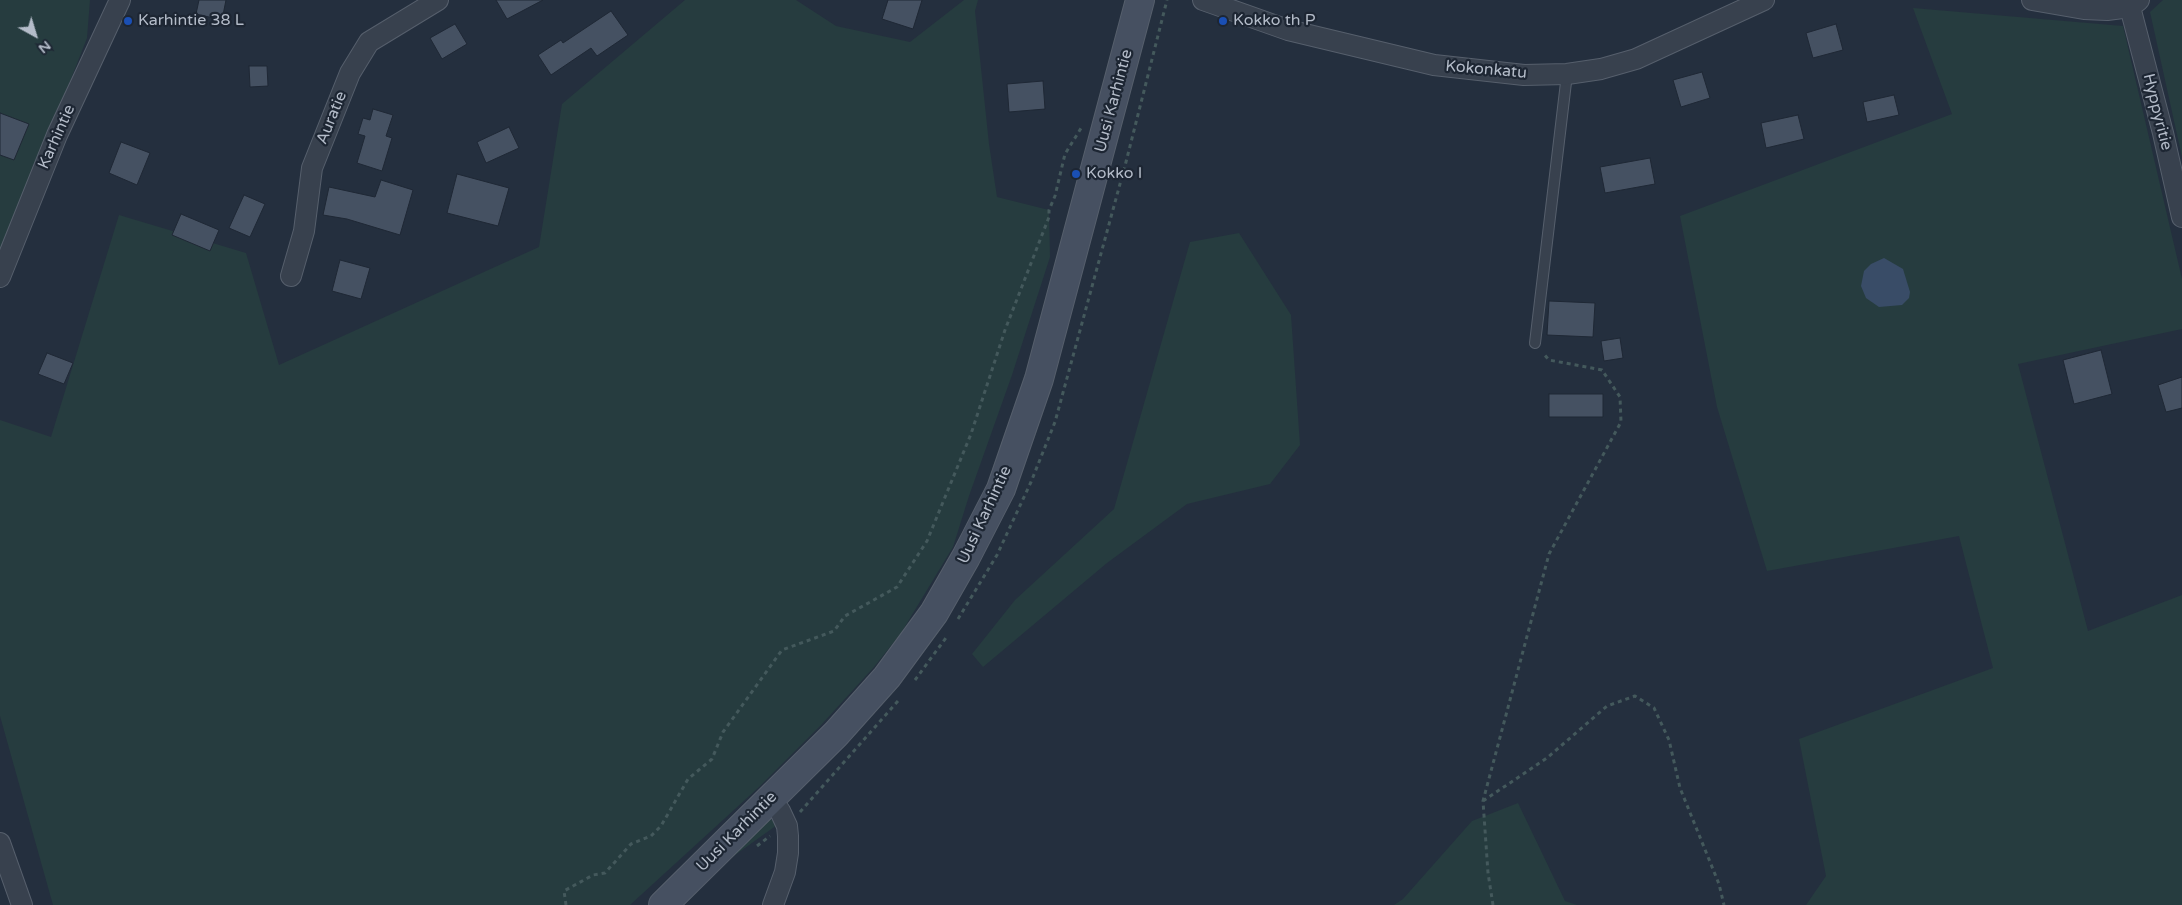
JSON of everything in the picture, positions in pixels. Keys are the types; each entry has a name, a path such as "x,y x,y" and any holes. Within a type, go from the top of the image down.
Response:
{"street":[{"name":"Karhintie","path":"0,277 57,135 120,0"},
{"name":"Auratie","path":"291,276 304,231 312,168 350,73 369,42 438,0"},
{"name":"Uusi Karhintie","path":"663,905 836,734 887,677 913,644 966,558 1001,489 1040,379 1140,0"},
{"name":"Kokonkatu","path":"1203,0 1288,30 1434,66 1524,75 1567,74 1601,69 1636,59 1764,0"},
{"path":"2032,0 2084,9 2107,10 2134,3"},
{"name":"Hyppyritie","path":"2134,3 2182,217"},
{"path":"770,799 780,811 787,826 788,836 785,872 774,905"},
{"path":"0,843 22,905"}],"lane":[{"path":"1535,343 1567,74"}],"path":[{"path":"566,905 564,892 593,875 606,873 632,844 652,836 661,826 688,779 712,759 723,732 782,650 834,631 845,616 897,587 927,541 971,434 1005,330 1049,217 1049,210 1056,196 1065,154 1087,118"},
{"path":"1493,905 1488,873 1483,801 1549,554 1621,422 1620,397 1602,370 1549,360 1535,343"},
{"path":"1483,801 1547,758 1607,706 1635,696 1654,708 1670,740 1680,788 1719,884 1724,905"}],"green space":[{"path":"0,0 90,0 87,38 0,260"},
{"path":"685,0 796,0 836,26 910,42 964,0 978,0 975,11 989,144 997,197 1049,210 1050,257 953,547 901,633 874,667 822,724 759,787 630,905 53,905 0,716 0,420 51,437 119,215 246,253 279,365 539,247 562,104"},
{"path":"2163,0 2182,0 2182,157 2150,12"},
{"path":"1913,8 2123,26 2182,279 2182,329 2018,364 2088,631 2182,595 2182,905 1806,905 1826,876 1799,739 1993,668 1959,536 1767,571 1717,407 1680,216 1952,114"},
{"path":"1239,233 1291,315 1300,445 1270,484 1187,504 1107,563 983,667 972,654 1015,600 1114,509 1190,242"},
{"path":"1518,803 1565,901 1577,905 1394,905 1403,899 1472,821"},
{"path":"764,819 771,819 777,825 717,868"}],"water":[{"path":"1884,258 1903,269 1910,292 1909,298 1902,305 1879,307 1866,298 1861,286 1864,271 1871,264"}],"building":[{"path":"199,0 226,0 222,20 196,14"},
{"path":"496,0 543,0 507,19"},
{"path":"888,0 922,0 913,29 882,19"},
{"path":"611,11 628,35 597,56 591,48 551,75 538,55 561,40 563,43"},
{"path":"455,24 467,44 442,59 430,38"},
{"path":"1836,24 1843,50 1813,58 1806,33"},
{"path":"249,66 267,66 268,86 250,87"},
{"path":"1702,72 1710,98 1681,107 1673,80"},
{"path":"1043,81 1045,109 1009,112 1007,84"},
{"path":"1894,95 1899,115 1867,122 1863,102"},
{"path":"373,109 393,115 386,136 392,138 382,171 357,163 365,136 358,134 363,118 370,120"},
{"path":"0,113 29,124 14,160 0,155"},
{"path":"1798,115 1804,139 1766,148 1761,123"},
{"path":"509,127 519,148 486,163 477,142"},
{"path":"121,142 150,153 137,185 109,173"},
{"path":"1650,158 1655,184 1605,193 1600,167"},
{"path":"457,174 509,188 498,226 447,213"},
{"path":"381,180 413,190 400,235 347,219 323,215 329,187 375,197"},
{"path":"244,195 265,204 250,237 229,228"},
{"path":"181,214 219,230 210,251 172,235"},
{"path":"340,260 370,268 361,299 332,291"},
{"path":"1549,301 1595,303 1593,337 1547,335"},
{"path":"1620,338 1623,358 1604,361 1601,341"},
{"path":"2101,350 2112,394 2074,404 2063,360"},
{"path":"47,353 73,363 64,384 38,374"},
{"path":"2182,377 2182,408 2166,412 2158,385"},
{"path":"1549,394 1603,394 1603,417 1549,417"}],"place":[{"name":"Karhintie 38 L","path":"128,21"},
{"name":"Kokko th P","path":"1223,21"},
{"name":"Kokko I","path":"1076,174"}]}
